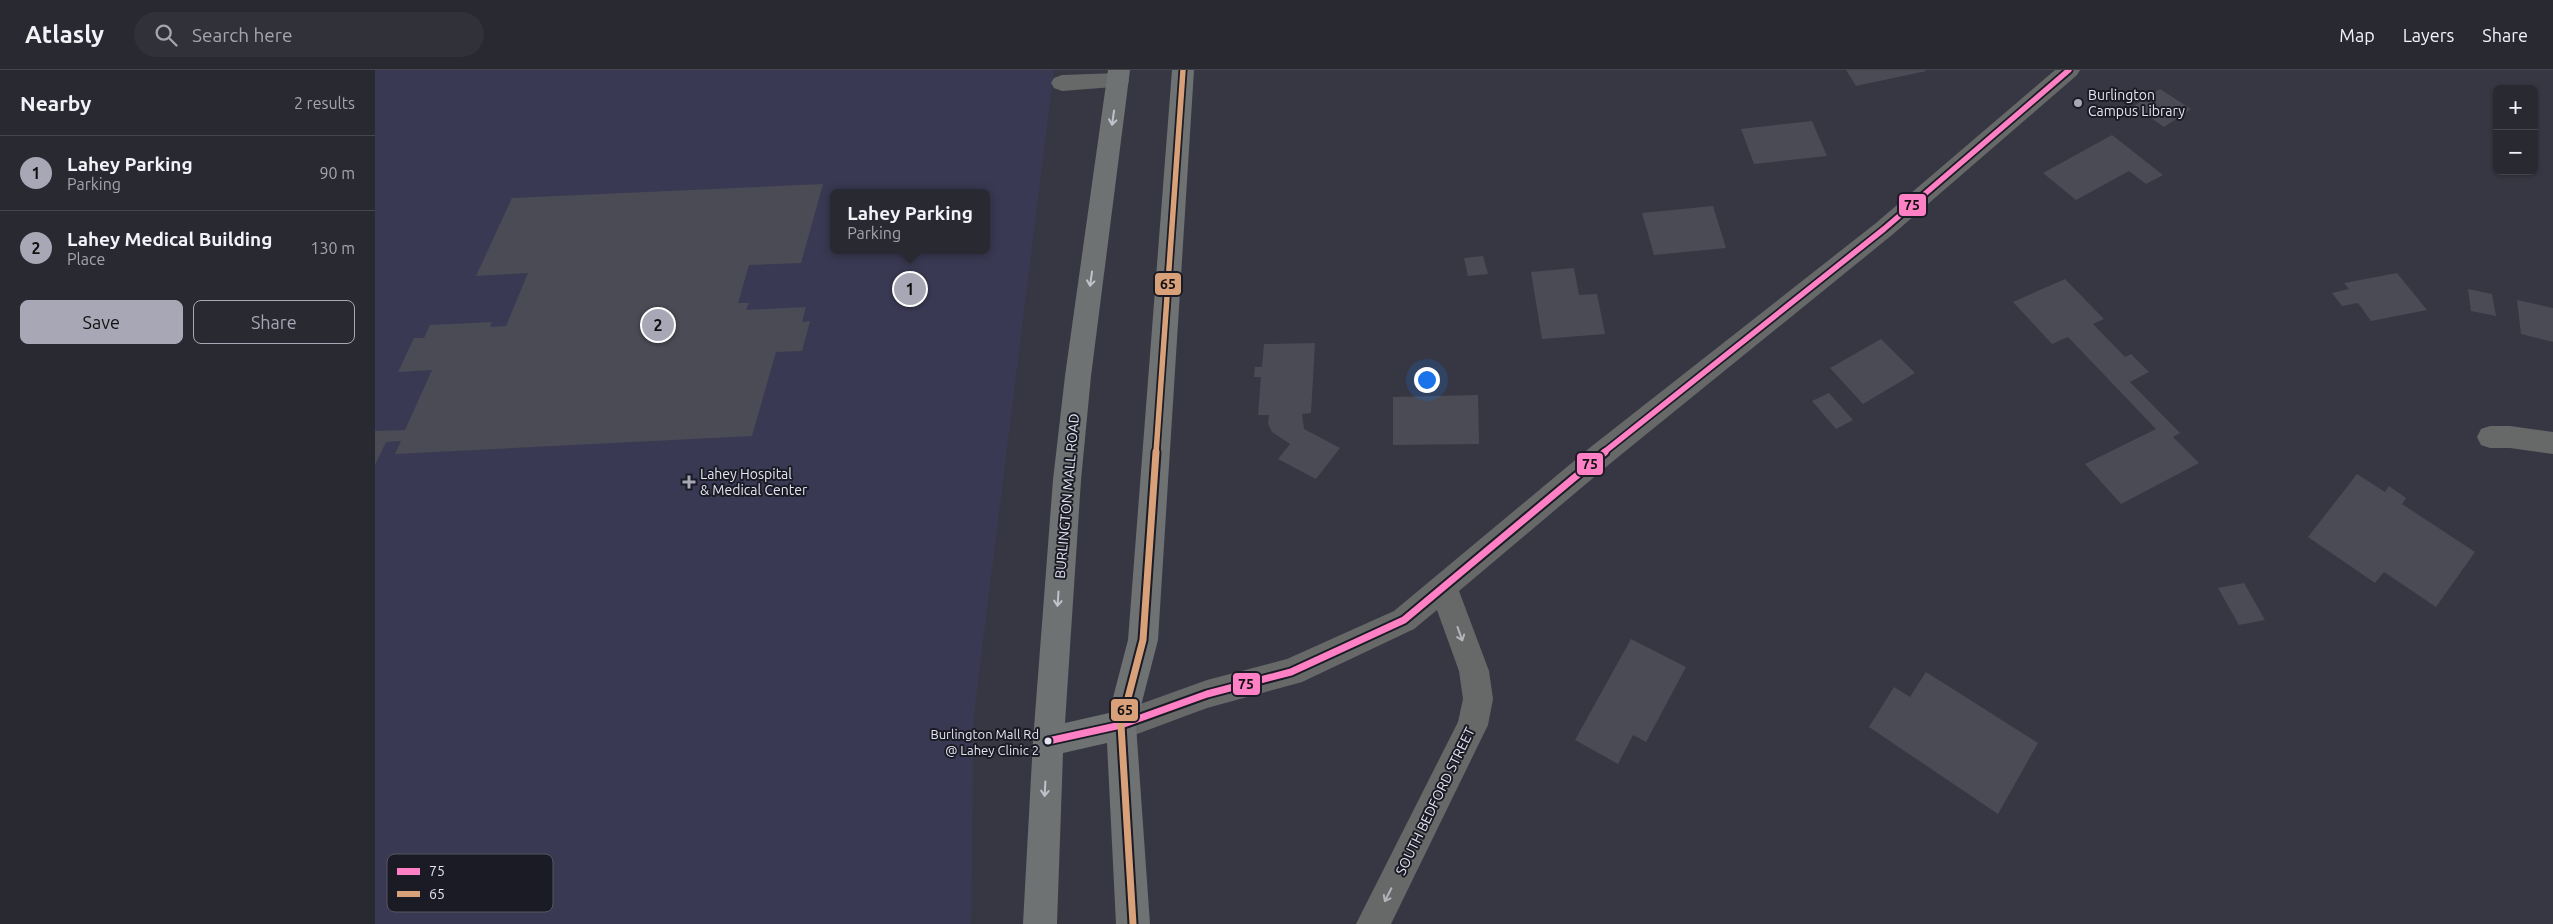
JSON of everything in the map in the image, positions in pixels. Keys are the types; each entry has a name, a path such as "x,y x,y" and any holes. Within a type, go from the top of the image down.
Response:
{"main road":[{"path":"1133,924 1121,725 1143,640 1183,70"},
{"name":"BURLINGTON MALL ROAD","path":"1040,924 1047,741 1067,480 1078,376 1118,75"},
{"path":"1047,741 1121,725"}],"street":[{"path":"1121,725 1207,694 1291,672 1404,620 1602,454 1884,229 2069,70"},
{"path":"1062,83 1118,75"},
{"path":"2489,437 2517,437 2553,443"},
{"name":"SOUTH BEDFORD STREET","path":"1373,924 1473,725 1478,699 1474,671 1443,588"}],"shaded area":[{"name":"Lahey Hospital & Medical Center","path":"375,70 1054,70 974,714 971,924 375,924"}],"building":[{"path":"1846,70 1926,70 1926,71 1856,86"},
{"path":"2160,89 2191,109 2164,127 2134,106"},
{"path":"1812,121 1827,156 1754,164 1741,129"},
{"path":"2112,135 2163,175 2146,184 2129,171 2076,200 2043,173"},
{"path":"823,184 801,263 749,265 738,303 749,303 746,310 806,307 802,322 810,321 802,351 776,352 752,436 395,454 401,441 386,442 375,465 375,431 405,430 432,370 398,372 414,338 424,338 430,325 492,322 490,327 506,326 528,273 476,276 512,198"},
{"path":"1713,206 1726,248 1654,255 1642,213"},
{"path":"1483,256 1488,274 1468,276 1464,258"},
{"path":"1574,268 1579,295 1597,294 1605,334 1542,339 1531,272"},
{"path":"2397,273 2427,310 2371,321 2358,303 2342,306 2332,293 2349,289 2344,283"},
{"path":"2065,279 2104,319 2093,324 2125,357 2131,354 2149,372 2130,382 2180,433 2173,437 2199,463 2121,504 2085,464 2156,429 2068,337 2052,344 2013,302"},
{"path":"2468,289 2492,294 2496,316 2471,311"},
{"path":"2517,300 2553,308 2553,342 2521,334"},
{"path":"1881,339 1915,373 1863,404 1830,368"},
{"path":"1315,343 1311,413 1302,414 1304,429 1340,448 1316,479 1278,459 1290,444 1272,432 1268,424 1269,415 1258,415 1261,377 1254,377 1255,367 1262,367 1264,344"},
{"path":"1829,393 1853,420 1836,429 1812,401"},
{"path":"1478,395 1479,444 1393,445 1393,397"},
{"path":"2357,474 2385,492 2389,486 2406,498 2402,504 2475,552 2436,607 2384,572 2375,583 2308,537"},
{"path":"2244,583 2265,620 2239,625 2218,588"},
{"path":"1631,639 1686,667 1646,742 1633,735 1618,764 1575,740"},
{"path":"1926,672 2038,743 1998,814 1869,727 1894,687 1910,697"}],"transit line":[{"name":"65","path":"1133,924 1121,725 1143,640 1183,70"},
{"name":"75","path":"1048,741 1121,725 1207,694 1291,672 1404,620 1602,454 1884,229 2069,70"}],"place":[{"name":"Burlington Campus Library","path":"2078,103"},
{"name":"Lahey Parking","path":"910,289"},
{"name":"Lahey Medical Building","path":"658,325"},
{"name":"Lahey Hospital & Medical Center","path":"689,482"},
{"name":"Burlington Mall Rd @ Lahey Clinic 2","path":"1048,741"}]}
